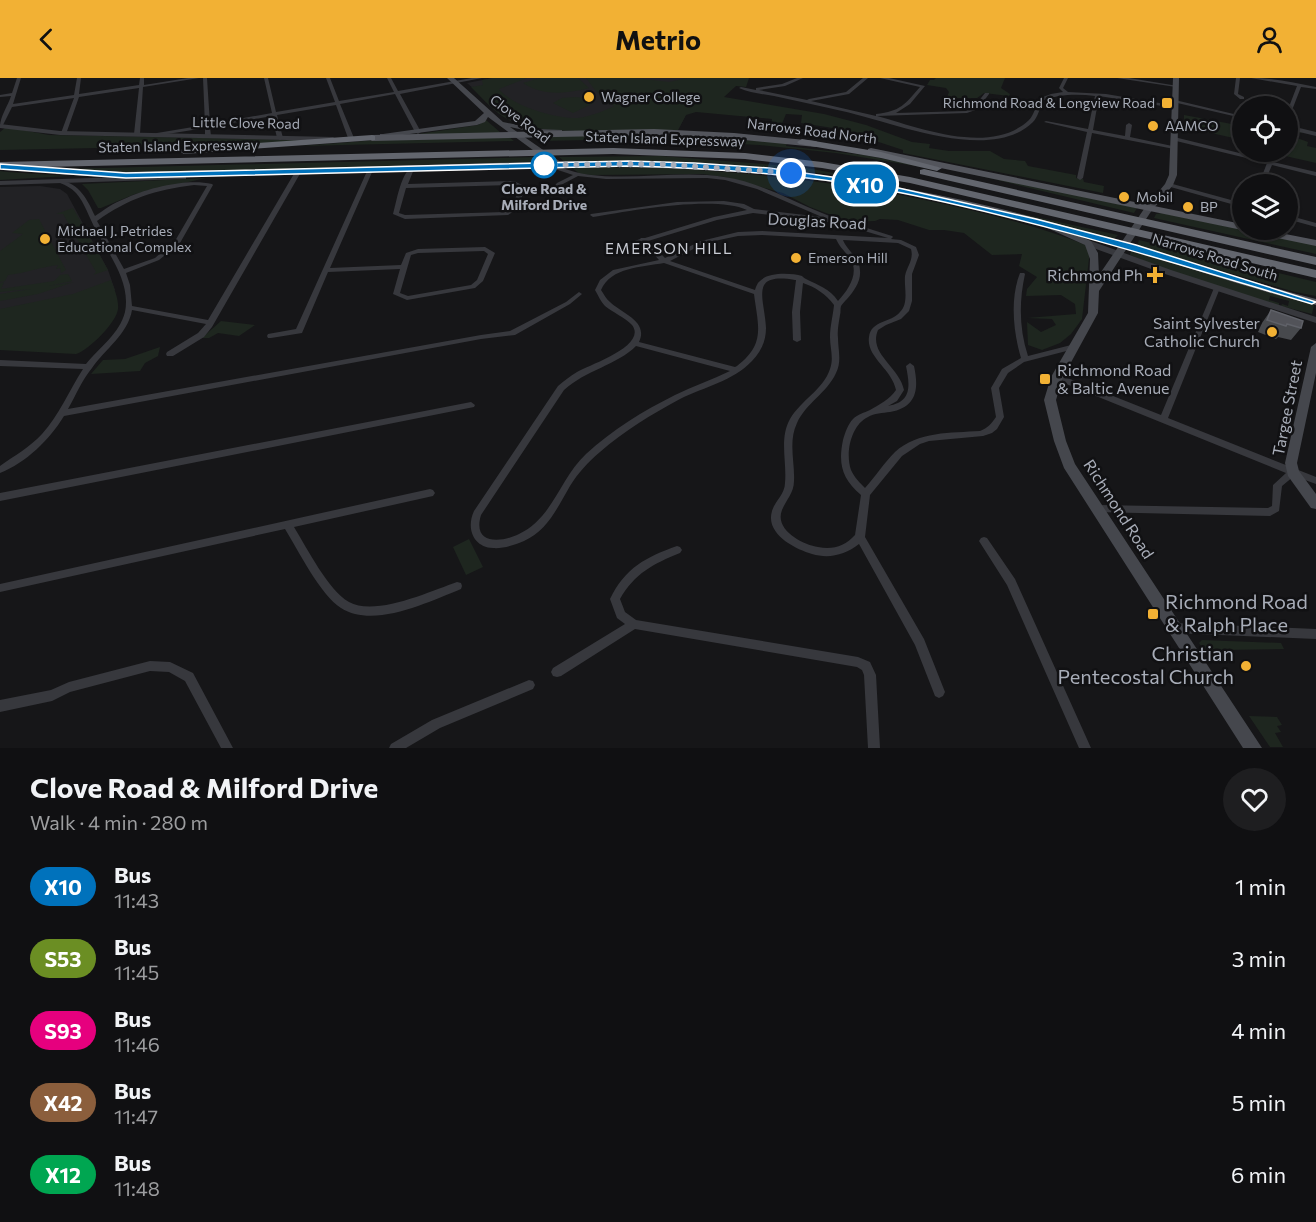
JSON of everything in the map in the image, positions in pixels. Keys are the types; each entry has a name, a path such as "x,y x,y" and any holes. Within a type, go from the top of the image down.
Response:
{"highway":[{"path":"184,151 372,138"},
{"path":"802,142 898,159 1121,214"},
{"name":"Staten Island Expressway","path":"0,155 609,143 724,146 817,155 889,166 1121,214 1158,228 1313,267"},
{"name":"Staten Island Expressway","path":"0,166 613,151 699,153 776,159 880,174 1112,226 1192,232 1313,267"},
{"path":"0,166 115,175 285,172"},
{"path":"846,181 869,182 927,191 1071,217"}],"main road":[{"name":"Clove Road","path":"452,80 499,123 556,163 701,165 846,181 922,195 1036,222 1088,243"},
{"path":"1169,185 1173,175 1176,82"},
{"name":"Little Clove Road","path":"372,138 477,123 487,113"},
{"path":"499,123 538,131 593,133"},
{"name":"Narrows Road North","path":"372,138 593,133 704,134 802,142 920,159 1232,225"},
{"path":"285,172 556,163"},
{"name":"Richmond Road","path":"1169,185 1123,245 1094,291 1093,313 1057,377 1050,400 1060,441 1069,465 1253,748"},
{"name":"Narrows Road South","path":"1036,222 1316,302"},
{"path":"1298,239 1316,243"},
{"path":"1088,243 1096,254 1094,291"},
{"name":"Targee Street","path":"1316,346 1292,455 1293,472 1316,504"}],"street":[{"path":"0,125 10,106 19,78"},
{"path":"64,134 79,78"},
{"path":"137,134 142,78"},
{"path":"10,106 197,78"},
{"path":"205,78 208,136"},
{"path":"266,78 280,138"},
{"path":"328,78 351,138"},
{"path":"389,78 418,132"},
{"path":"157,135 452,80 480,78"},
{"path":"748,90 783,85 801,78"},
{"path":"795,99 818,99 840,95 851,90 866,78"},
{"path":"882,78 922,86 902,110 892,115"},
{"path":"1066,78 1061,88 1067,93"},
{"path":"1119,78 1176,82"},
{"path":"1238,78 1236,94 1239,96"},
{"path":"1253,78 1316,88"},
{"path":"1296,96 1300,85"},
{"path":"741,88 869,116 940,137 989,137 1015,131 1032,120 1040,100 1067,93 1133,102 1175,104 1232,115"},
{"path":"0,96 13,94"},
{"path":"869,116 967,112 976,108 987,94"},
{"path":"1080,178 1097,96"},
{"path":"1046,122 1127,138 1174,143 1232,154"},
{"name":"Little Clove Road","path":"0,125 64,134 372,138"},
{"path":"1127,138 1129,125"},
{"path":"1298,130 1316,134"},
{"path":"1265,174 1270,162 1316,174"},
{"path":"556,163 557,168 576,176 721,178 770,191 837,221 899,241 916,251 909,276 907,308 898,318 875,328 871,341 876,351 897,376 900,390 898,396 857,420 846,439 845,465 854,483 866,494"},
{"path":"404,186 513,183 523,187 514,209 506,214 405,217 396,214 404,186 411,169"},
{"path":"272,336 299,331 370,170"},
{"path":"0,183 285,172"},
{"path":"170,354 201,334 210,322 298,172"},
{"path":"555,189 559,184 576,176"},
{"path":"0,470 33,447 62,413 88,367 123,324 129,307 123,272 78,191 72,185 62,182"},
{"path":"94,220 122,202 141,195 198,183 207,183 211,187 178,242 157,259 123,272"},
{"path":"1169,185 1232,202"},
{"path":"593,215 718,201 744,205 753,211"},
{"path":"628,245 716,218 753,211 837,221"},
{"path":"1298,220 1316,225"},
{"name":"Douglas Road","path":"635,343 638,330 635,324 602,299 598,290 599,284 605,277 615,271 664,261 703,242 738,234 762,233 899,241"},
{"path":"839,238 855,260 858,271 853,285 838,305 834,341 835,366 827,383 800,410 790,431 787,455 790,483 786,498 777,511 776,523 784,534 800,545 818,552 847,548 860,537"},
{"path":"643,239 664,261 758,293"},
{"name":"Clove Road","path":"1088,243 1117,255 1316,320"},
{"path":"485,249 492,253 480,281 473,287 402,298 396,294 403,267 407,256 414,252 485,249"},
{"path":"326,270 403,267"},
{"path":"1022,274 1018,286 1020,342 1025,359"},
{"path":"736,370 635,343 575,376 561,388 477,513 474,525 480,539 487,543 500,544 537,528 555,510 568,481 577,468 601,447 677,397 736,370 753,356 762,339 763,329 758,293 761,285 770,279 784,276 800,278 824,288 838,305"},
{"path":"797,340 796,312 800,278"},
{"path":"1163,420 1217,288"},
{"path":"62,413 481,336 512,333 568,303 579,294"},
{"path":"129,307 210,322"},
{"path":"939,692 920,643 860,537 866,494 898,454 917,442 939,436 980,434 994,428 1000,417 996,383 1005,371 1025,359 1075,346"},
{"path":"0,363 88,367"},
{"path":"875,410 902,405 909,399 912,390 910,366"},
{"path":"1057,377 1316,481"},
{"path":"0,497 471,405"},
{"path":"1098,509 1270,512 1276,508 1278,485 1293,472"},
{"path":"0,588 430,493"},
{"path":"288,525 331,591 344,605 355,610 380,610 457,586"},
{"path":"984,541 1011,582 1085,748"},
{"path":"677,550 642,564 625,580 615,599 621,615 634,624 858,662 866,666 870,675 874,748"},
{"path":"557,672 634,624"},
{"path":"1175,628 1316,634"},
{"path":"0,706 52,694 69,687 150,666 170,668 189,677 226,748"},
{"path":"395,748 436,724 529,685"}],"shaded area":[{"name":"Wagner College","path":"493,78 705,78 678,130 557,130 529,127 509,120 467,83"},
{"path":"527,78 499,89 524,106 558,116 578,118 596,114 614,106 595,90 586,78 635,78 669,82 687,78 749,78 746,87 736,86 724,97 824,114 866,125 912,142 930,144 929,148 949,151 990,151 1004,159 1025,161 1028,166 1076,175 1076,178 1083,179 1084,182 1104,186 1103,193 903,153 903,150 839,129 801,123 802,115 786,114 781,126 771,125 772,119 696,112 686,115 678,130 566,131 524,126 499,113 471,87 483,85 482,80"},
{"path":"540,78 578,78 589,88 555,93 539,90 523,83"},
{"path":"936,78 1005,78 1001,88 1010,94 1009,96 984,93 977,98 950,98 947,97 949,92 946,88 927,85 930,80"},
{"path":"562,98 586,98 594,103 573,113 553,103"},
{"path":"1184,115 1232,124 1232,138 1184,127"},
{"path":"486,120 501,133 412,135 478,125"},
{"path":"6,127 49,135 309,140 242,145 0,150 0,132"},
{"path":"659,134 787,143 786,146 864,155 940,170 836,153 759,145 643,139 537,141 531,137"},
{"path":"508,136 514,141 301,146 389,139"},
{"path":"1298,138 1308,142 1307,146 1316,148 1316,163 1298,159"},
{"path":"661,156 801,167 916,188 827,174 745,166 660,162 566,163 559,157"},
{"path":"536,157 543,162 134,173 63,169"},
{"path":"645,167 760,175 873,190 966,209 1053,233 1088,246 1090,250 1082,319 1071,334 1060,343 1042,350 1028,345 1027,322 1041,332 1056,325 1052,319 1027,318 1076,314 1075,304 1061,295 1026,296 1027,289 1037,277 1019,266 1022,254 992,255 964,233 929,230 898,220 850,222 810,207 783,193 724,177 703,174 592,175 580,174 572,168"},
{"path":"951,169 1137,208 1134,213"},
{"path":"0,171 8,172 68,176 0,180"},
{"path":"206,178 135,194 101,208 98,208 82,184"},
{"name":"Michael J. Petrides Educational Complex","path":"40,186 60,189 67,194 108,270 115,290 0,319 0,187"},
{"path":"941,196 1118,235 1113,240"},
{"path":"73,208 108,270 93,275 96,272 63,214 56,214"},
{"path":"1162,213 1232,228 1232,235 1154,218 1156,214"},
{"path":"39,219 66,270 61,273 60,268 56,269 58,265 51,266 8,275 5,281 0,282 0,251 23,234 12,233 29,220"},
{"path":"1139,240 1316,282 1316,296 1137,246"},
{"path":"1253,240 1292,240 1316,245 1316,254"},
{"path":"1131,251 1314,305 1312,314 1281,306 1282,304 1288,306 1289,301 1270,296 1269,300 1279,303 1279,306 1161,268 1130,255"},
{"path":"68,274 72,281 40,288 0,292 0,283 4,282 1,289 54,281 60,275"},
{"path":"111,280 118,302 116,315 101,335 81,352 76,354 0,350 0,309 73,294"},
{"path":"74,282 38,294 0,301 0,294"},
{"path":"221,321 255,325 239,336 218,333 209,338 202,338"},
{"path":"160,347 158,356 145,363 140,371 91,374 103,360 125,359"},
{"path":"469,539 483,567 466,575 453,547"},
{"path":"1202,640 1281,643 1284,649 1221,650 1226,660 1210,659 1199,643"},
{"path":"1249,716 1277,717 1282,725 1277,726 1281,732 1275,733 1283,747 1270,747"}],"building":[{"path":"1271,310 1303,321 1301,328 1267,320"}],"bus line":[{"name":"X10","path":"0,167 126,175 628,163 769,171 830,178 940,199 1132,247 1316,302"}],"place":[{"name":"Wagner College","path":"589,97"},
{"name":"Richmond Road & Longview Road","path":"1167,103"},
{"name":"AAMCO","path":"1153,126"},
{"name":"Clove Road & Milford Drive","path":"544,165"},
{"name":"Mobil","path":"1124,197"},
{"name":"BP","path":"1188,207"},
{"name":"Michael J. Petrides Educational Complex","path":"45,239"},
{"name":"Emerson Hill","path":"796,258"},
{"name":"Richmond Ph","path":"1155,275"},
{"name":"Saint Sylvester Catholic Church","path":"1272,332"},
{"name":"Richmond Road & Baltic Avenue","path":"1045,379"},
{"name":"Richmond Road & Ralph Place","path":"1153,614"},
{"name":"Christian Pentecostal Church","path":"1246,666"}],"district":[{"name":"EMERSON HILL","path":"669,249"}],"route":[{"path":"544,165 659,164 791,173"}]}
